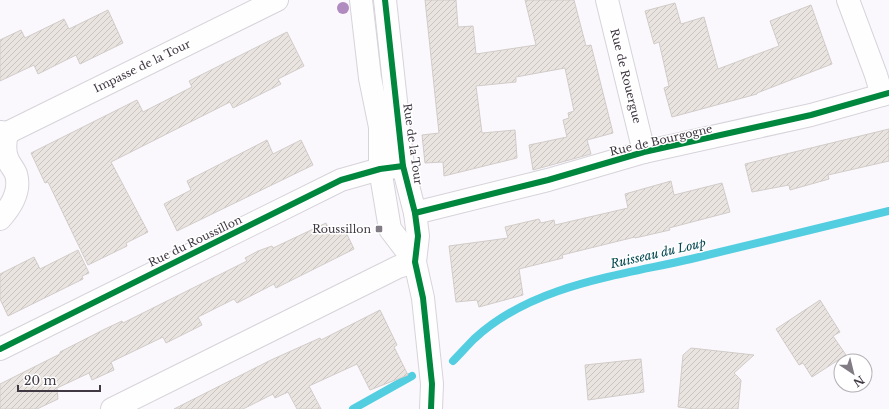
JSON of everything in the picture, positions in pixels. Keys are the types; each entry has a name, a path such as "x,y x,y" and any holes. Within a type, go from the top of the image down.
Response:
{"street":[{"name":"Impasse de la Tour","path":"0,219 12,206 16,192 16,175 8,159 3,132 277,0"},
{"name":"Rue de la Tour","path":"361,0 370,78 380,127 380,169 390,229 415,262"},
{"name":"Rue de la Tour","path":"385,0 403,166 415,213 418,236 415,262 423,298 432,384 431,409"},
{"name":"Rue de Rouergue","path":"607,0 644,152"},
{"path":"848,0 876,75 886,94"},
{"name":"Rue de Bourgogne","path":"415,213 548,180 644,152 811,115 886,94"},
{"name":"Rue du Roussillon","path":"0,349 341,180 380,169 403,166"},
{"path":"112,409 398,267 415,262"}],"building":[{"path":"425,0 456,0 458,27 473,26 476,54 536,45 525,0 574,0 586,46 591,45 613,133 587,140 591,154 533,170 529,145 567,137 563,120 569,118 568,113 574,111 565,68 516,77 516,82 476,86 482,133 515,130 517,158 444,176 443,162 425,163 422,135 439,133"},
{"path":"675,3 681,24 704,17 718,69 779,46 770,21 811,5 832,64 757,94 672,117 664,88 669,86 659,42 654,44 645,11"},
{"path":"108,10 123,43 80,64 76,55 38,74 34,65 0,81 0,40 21,30 25,38 64,19 69,29"},
{"path":"287,32 304,66 278,79 281,84 233,108 230,102 111,162 148,232 126,243 127,246 88,265 48,182 45,183 31,153 137,100 143,112 192,87 189,81"},
{"path":"889,129 889,161 828,175 829,179 790,190 789,185 752,192 745,164"},
{"path":"267,140 273,154 301,140 313,165 177,231 164,204 191,190 187,181"},
{"path":"671,181 674,195 722,183 730,212 669,228 670,230 562,255 563,258 519,269 523,295 479,307 477,300 456,302 449,246 508,238 505,227 539,219 541,223 554,220 555,225 628,208 625,194"},
{"path":"326,223 330,232 343,226 354,249 276,288 274,284 237,303 234,299 198,317 202,325 166,343 163,337 111,362 114,370 92,380 89,373 57,388 58,399 37,409 0,409 0,384 60,354 60,352 105,329 122,321 123,323 247,261 245,258 258,251 272,246 273,248"},
{"path":"78,250 89,273 82,276 83,279 8,316 0,299 0,274 34,257 40,269"},
{"path":"820,300 840,332 833,336 845,353 833,353 833,363 812,377 803,363 799,365 776,329"},
{"path":"380,310 397,345 394,347 408,375 370,390 357,364 309,386 321,409 297,409 288,392 275,398 273,394 243,409 174,409 271,360 320,338 321,340"},
{"path":"691,348 754,355 734,373 741,380 738,409 695,409 678,407 683,355"},
{"path":"641,359 644,392 588,400 585,365"}],"waterway":[{"name":"Ruisseau du Loup","path":"453,361 474,339 497,321 522,306 549,294 576,285 889,211"},
{"name":"Ruisseau du Loup","path":"353,409 412,376"}],"cycle path":[{"path":"385,0 403,166 415,213 418,236 415,262 423,298 432,384 431,409"},
{"path":"415,213 548,180 644,152 811,115 889,93"},
{"path":"0,349 341,180 380,169 403,166"}],"place":[{"name":"Roussillon","path":"379,229"}]}
